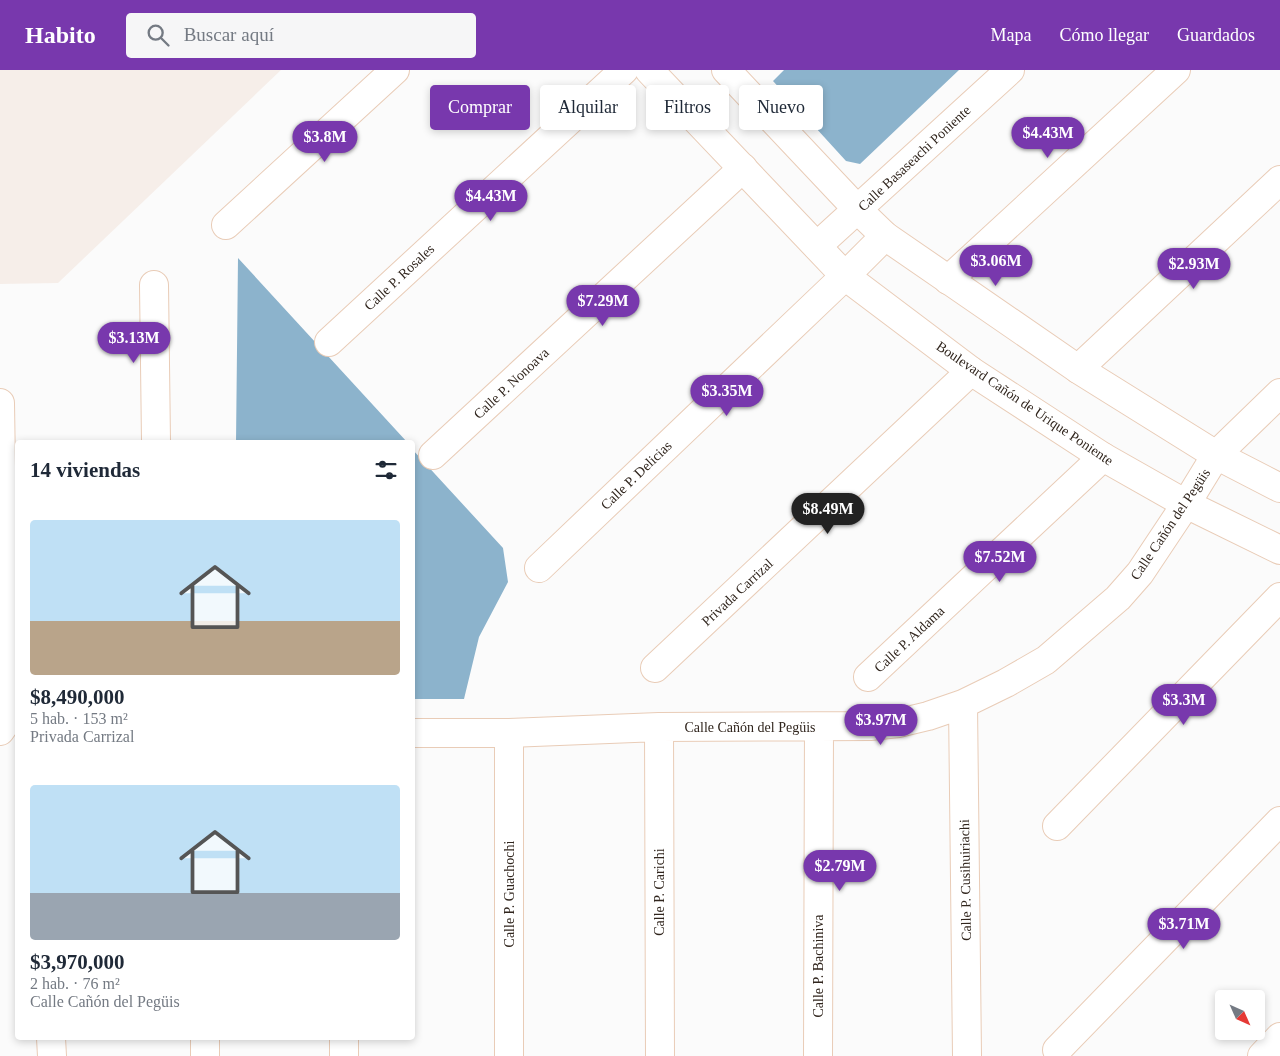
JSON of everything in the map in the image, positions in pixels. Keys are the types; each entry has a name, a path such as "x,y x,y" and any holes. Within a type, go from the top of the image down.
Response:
{"street":[{"path":"226,225 395,70"},
{"name":"Calle P. Rosales","path":"329,342 624,70"},
{"name":"Boulevard Cañón de Urique Poniente","path":"649,70 845,276 971,371 1103,457 1186,504 1280,550"},
{"path":"726,70 858,210 885,236 1078,369 1216,455 1280,488"},
{"name":"Calle Basaseachi Poniente","path":"817,246 1010,70"},
{"path":"948,280 1176,70"},
{"name":"Calle P. Nonoava","path":"433,455 744,168"},
{"path":"1078,369 1280,180"},
{"name":"Calle P. Delicias","path":"539,568 885,236"},
{"path":"154,285 156,440"},
{"name":"Privada Carrizal","path":"656,668 971,371"},
{"name":"Calle Cañón del Pegüis","path":"415,733 509,733 659,727 870,726 899,723 928,716 963,704 1006,683 1046,660 1118,598 1140,573 1216,455 1280,393"},
{"path":"0,403 6,727"},
{"name":"Calle P. Aldama","path":"868,678 1103,457"},
{"path":"1057,826 1280,598"},
{"name":"Calle P. Cusihuiriachi","path":"963,704 968,1056"},
{"name":"Calle P. Carichi","path":"659,727 660,1056"},
{"name":"Calle P. Bachiniva","path":"818,1056 819,727"},
{"name":"Calle P. Guachochi","path":"509,733 509,1056"},
{"path":"1057,1050 1280,821"},
{"path":"1262,1056 1280,1037"},
{"path":"51,1040 52,1056"},
{"path":"205,1040 205,1056"},
{"path":"344,1040 344,1056"}],"shaded area":[{"path":"0,70 281,70 58,283 0,284"}],"water":[{"path":"784,70 959,70 860,164 846,161 818,130 823,130 823,85 777,85 773,81"},
{"path":"238,258 405,440 236,440"},
{"path":"415,452 503,548 508,582 479,637 464,699 415,699"}]}
